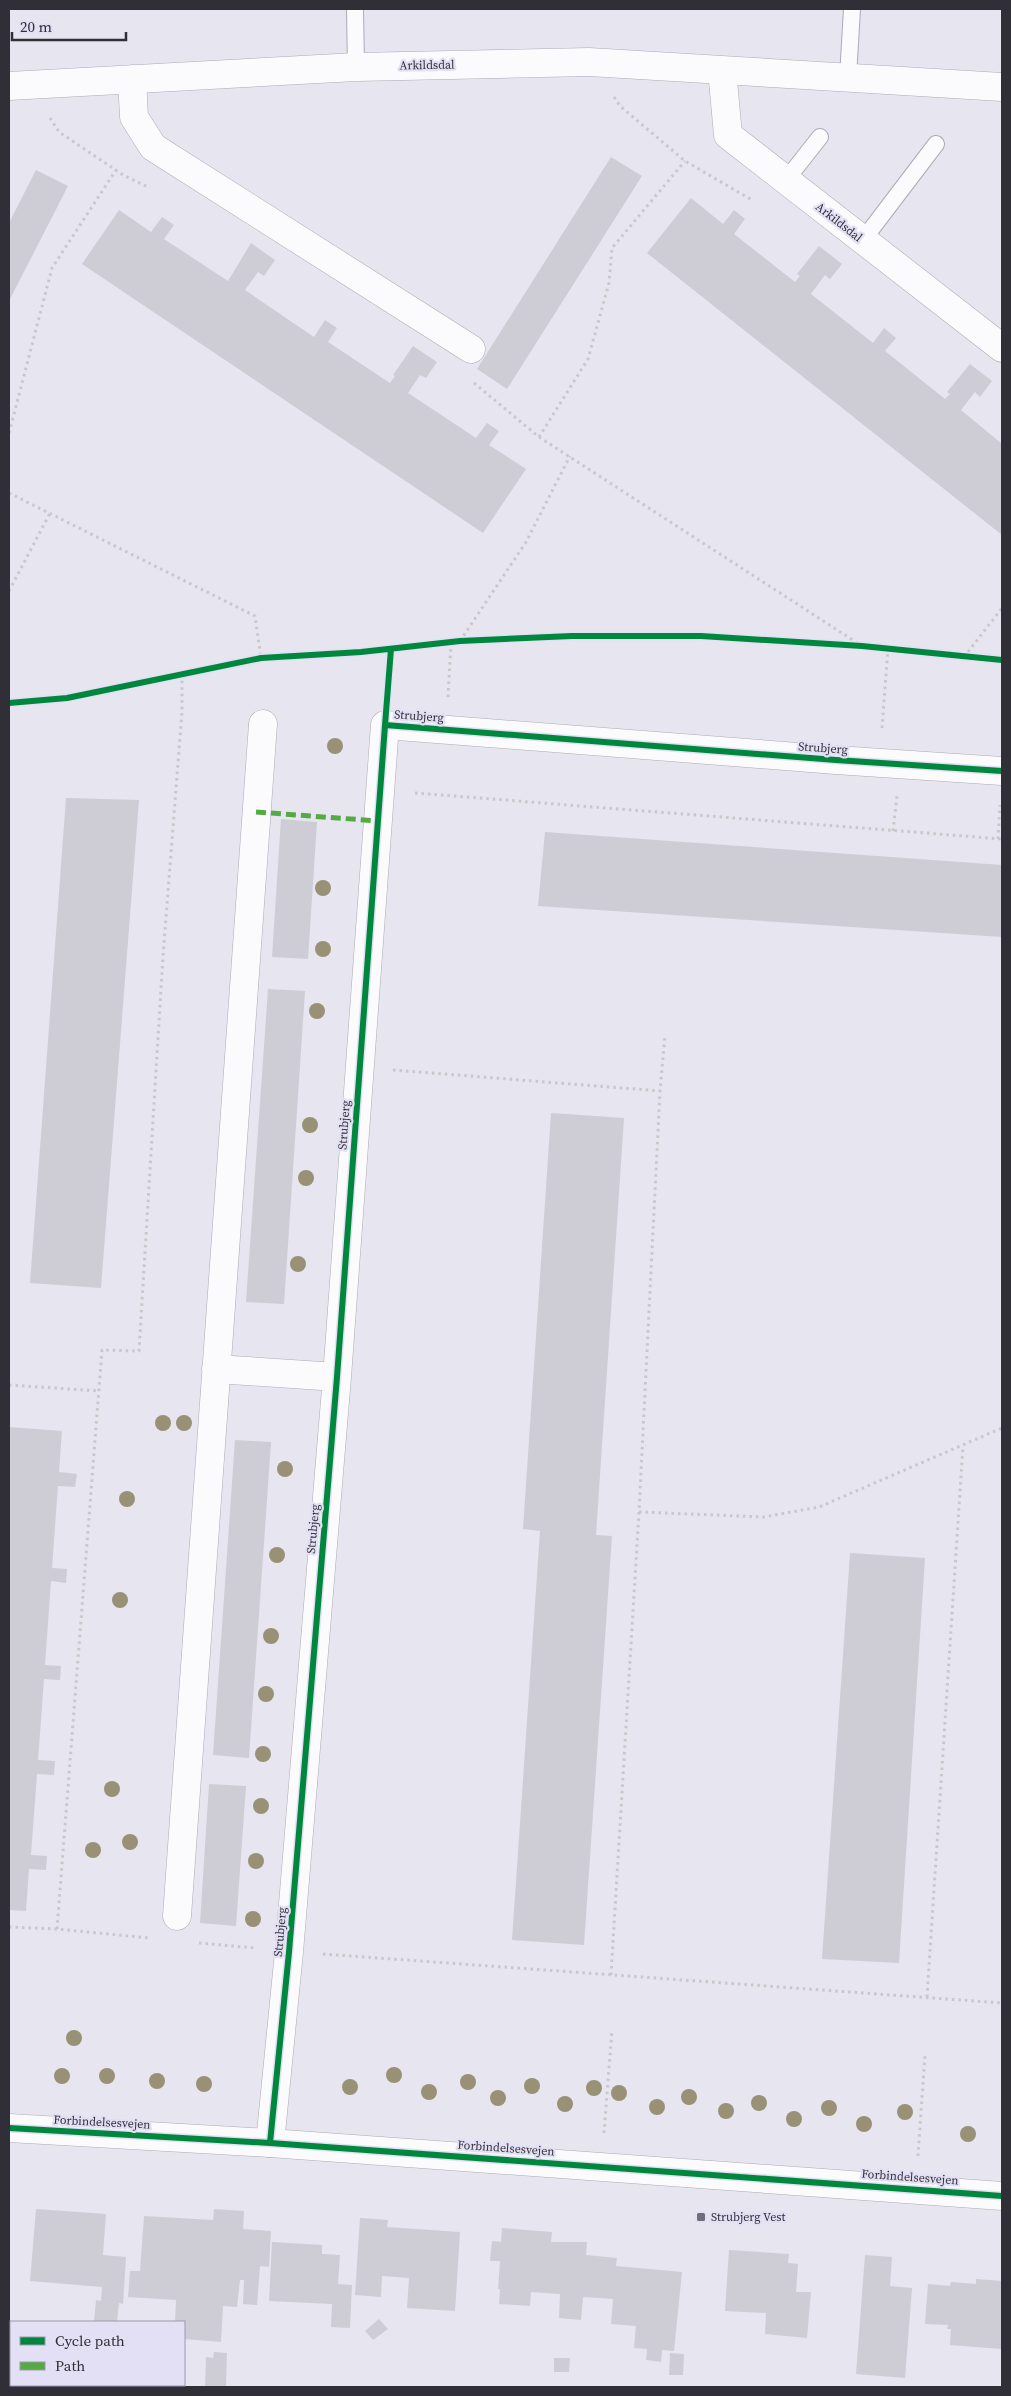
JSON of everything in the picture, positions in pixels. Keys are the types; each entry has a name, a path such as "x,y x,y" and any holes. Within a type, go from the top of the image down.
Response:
{"street":[{"name":"Arkildsdal","path":"9,86 356,67 589,62 1002,87"},
{"name":"Arkildsdal","path":"722,70 728,134 1002,348"},
{"path":"132,79 134,117 153,147 471,349"},
{"path":"177,1916 262,724"},
{"name":"Strubjerg","path":"270,2143 289,1952 337,1377 385,725 879,764 1002,771"},
{"path":"216,1369 337,1377"},
{"name":"Forbindelsesvejen","path":"9,2128 270,2143 1002,2196"}],"lane":[{"path":"355,9 356,67"},
{"path":"848,77 852,9"},
{"path":"786,180 820,137"},
{"path":"863,240 936,144"}],"path":[{"path":"540,437 588,359 609,283 612,248 685,162"},
{"path":"9,434 52,268 116,170"},
{"path":"460,641 526,542 570,456"},
{"path":"9,493 255,616 261,658"},
{"path":"9,591 50,513"},
{"path":"964,657 1002,608"},
{"path":"446,730 451,643"},
{"path":"879,764 888,649"},
{"path":"57,1929 102,1350 140,1351 163,956 182,712 182,674"},
{"path":"380,791 1002,839"},
{"path":"611,1975 639,1512 660,1090 665,1035"},
{"path":"360,1068 660,1090"},
{"path":"9,1385 99,1392"},
{"path":"639,1512 764,1517 819,1507 1002,1428"},
{"path":"927,1997 963,1446"},
{"path":"9,1927 57,1929 156,1939"},
{"path":"195,1942 289,1952 1002,2003"},
{"path":"601,2166 612,2030"},
{"path":"915,2189 925,2055"}],"building":[{"path":"611,157 642,176 507,389 477,369"},
{"path":"36,170 68,186 9,301 9,223"},
{"path":"691,198 723,224 734,210 745,219 734,234 795,282 800,276 797,274 819,246 842,264 830,279 825,275 811,294 873,343 884,328 896,338 885,351 945,399 950,394 947,392 970,364 992,381 980,397 975,392 961,410 1002,444 1002,535 647,253"},
{"path":"119,210 151,232 162,217 174,225 164,239 228,281 251,243 275,260 264,276 258,272 245,290 314,337 325,320 337,328 328,342 390,383 395,376 393,375 413,346 437,362 426,378 420,375 408,393 476,438 487,423 499,431 489,445 526,469 483,533 82,264"},
{"path":"66,798 139,800 101,1288 30,1283"},
{"path":"281,819 317,822 308,959 272,957"},
{"path":"545,832 1002,865 1002,937 538,906"},
{"path":"268,989 305,991 284,1304 246,1302"},
{"path":"551,1113 624,1118 596,1535 612,1536 584,1945 512,1940 540,1531 523,1529"},
{"path":"9,1427 62,1431 59,1472 77,1474 75,1487 58,1486 52,1568 67,1569 66,1583 51,1581 45,1665 61,1666 60,1680 44,1679 38,1760 55,1761 54,1775 37,1774 31,1855 47,1856 46,1870 29,1869 26,1911 9,1910"},
{"path":"235,1440 271,1442 249,1758 213,1755"},
{"path":"850,1553 925,1558 899,1963 822,1959"},
{"path":"209,1784 246,1786 236,1926 200,1923"},
{"path":"36,2209 106,2214 103,2255 126,2257 123,2304 119,2303 117,2321 94,2321 96,2300 101,2301 102,2287 30,2281"},
{"path":"214,2209 244,2211 243,2229 271,2231 269,2267 260,2266 257,2305 243,2304 244,2280 240,2280 237,2307 223,2306 221,2342 185,2339 185,2321 175,2321 176,2300 128,2297 130,2271 140,2271 144,2216 213,2220"},
{"path":"360,2218 388,2220 387,2227 460,2232 455,2311 407,2308 409,2278 382,2276 381,2297 355,2295"},
{"path":"502,2228 552,2232 551,2242 587,2242 586,2255 617,2258 616,2266 682,2272 674,2351 662,2350 661,2362 646,2360 647,2349 634,2348 636,2326 611,2324 613,2299 583,2297 581,2320 559,2318 560,2294 531,2292 530,2306 499,2304 500,2261 490,2261 492,2241 501,2242"},
{"path":"272,2242 322,2245 322,2254 340,2255 338,2284 352,2285 350,2328 331,2327 332,2304 269,2301"},
{"path":"729,2250 789,2254 788,2263 798,2264 796,2292 811,2292 807,2338 765,2334 766,2313 725,2311"},
{"path":"865,2255 892,2257 890,2286 912,2288 905,2378 856,2374"},
{"path":"976,2279 1002,2281 1002,2349 950,2345 951,2329 947,2329 948,2325 925,2324 928,2284 950,2286 951,2282 976,2284"},
{"path":"379,2319 388,2329 373,2340 365,2331"},
{"path":"214,2352 227,2353 226,2387 205,2387 206,2357 213,2358"},
{"path":"670,2353 684,2354 683,2375 669,2375"},
{"path":"554,2358 570,2358 569,2372 554,2372"}],"marked path":[{"path":"256,812 378,821"}],"cycle path":[{"path":"9,703 67,698 261,658 361,652 460,641 572,636 701,636 862,646 1002,660"},
{"path":"385,725 391,649"},
{"path":"270,2143 289,1952 337,1377 385,725 1002,771"},
{"path":"9,2128 270,2143 1002,2196"}],"place":[{"name":"Strubjerg Vest","path":"701,2217"}]}
